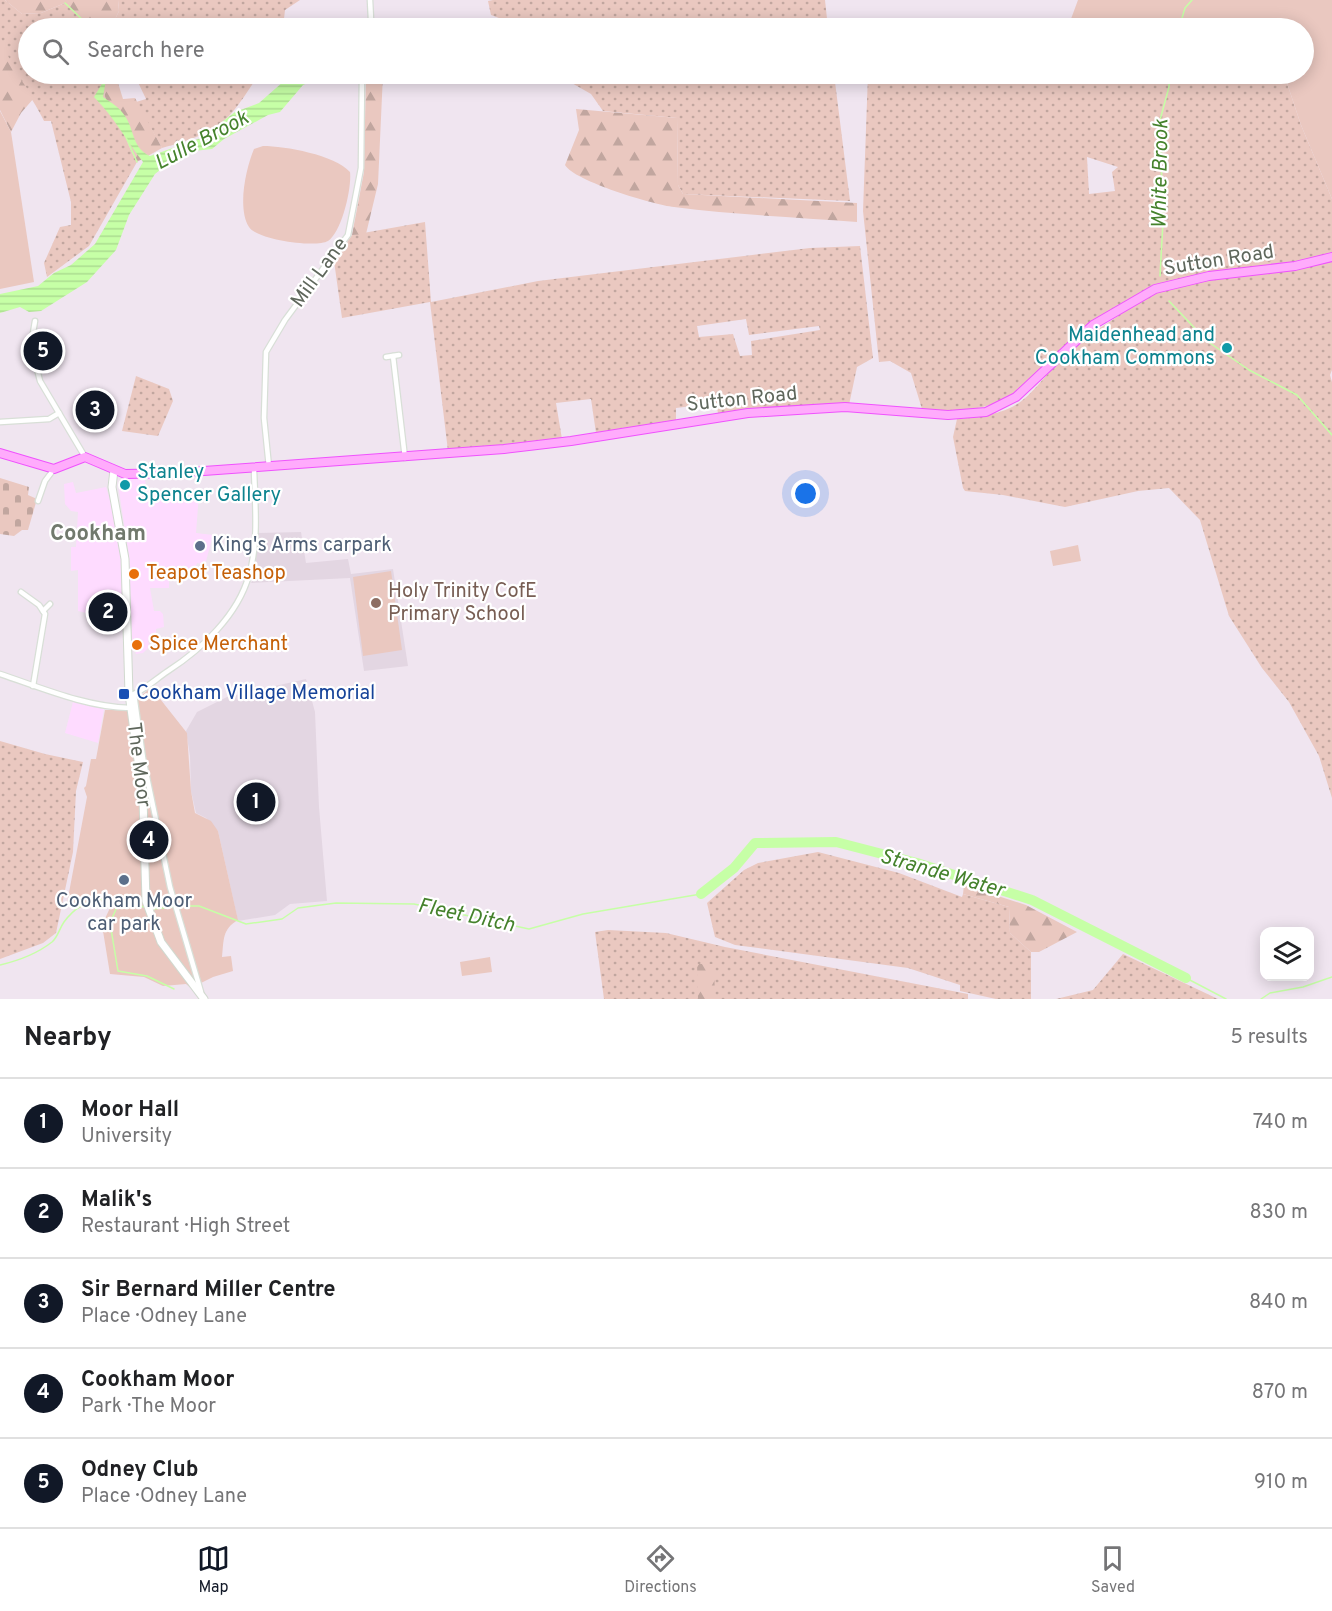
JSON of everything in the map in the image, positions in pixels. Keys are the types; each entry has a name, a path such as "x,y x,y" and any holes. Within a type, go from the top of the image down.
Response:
{"main road":[{"name":"Sutton Road","path":"85,457 124,474 254,469 405,458 571,441 748,413 845,407 948,415 986,412 1016,397 1093,325 1155,289 1209,276 1295,266 1332,257"},
{"path":"0,453 54,469 85,457"},
{"name":"The Moor","path":"114,470 112,487 125,559 130,708 143,797 146,901 150,919 161,942 203,997"}],"street":[{"path":"370,0 371,18"},
{"name":"Mill Lane","path":"269,467 264,418 266,352 285,320 348,235 362,168 362,84"},
{"path":"35,321 31,345 40,381 85,457"},
{"path":"386,357 396,356 405,458"},
{"path":"0,422 49,419 59,413"},
{"path":"38,501 45,481 54,469"},
{"path":"203,997 178,921 131,694 151,686 200,648 241,595 250,572 254,525 254,469"},
{"path":"21,592 43,611 45,625 33,686"},
{"path":"43,611 50,604"},
{"path":"0,674 33,686 116,708 130,708"}],"shaded area":[{"path":"145,477 146,491 199,494 196,533 213,535 205,565 197,563 193,577 169,578 169,588 150,588 154,611 160,611 163,614 164,627 156,629 156,637 148,641 150,646 143,653 136,654 132,638 129,556 119,491 122,478"},
{"path":"73,482 76,493 106,487 116,519 121,560 123,616 107,618 78,611 78,570 71,571 71,547 76,547 78,512 71,511 65,504 64,484"},
{"name":"Holy Trinity CofE Primary School","path":"301,532 306,563 348,559 351,574 393,569 408,666 364,671 350,578 251,583 254,578 258,533"},
{"path":"306,679 315,712 319,807 327,901 290,904 275,915 238,921 218,831 206,818 196,813 191,791 190,756 186,731 197,712 227,697"},
{"path":"73,702 104,709 98,743 65,733"}],"green space":[{"path":"0,0 5,0 22,14 41,13 65,3 81,18 18,18 18,76 8,60 0,38"},
{"path":"5,0 118,0 119,11 116,18 81,18 65,3 41,13 22,14"},
{"path":"118,0 300,0 285,10 284,18 116,18 119,11"},
{"path":"825,0 827,18 499,18 491,15 488,1"},
{"path":"1078,0 1332,0 1332,199 1301,125 1287,84 1314,84 1314,18 1071,18"},
{"path":"0,36 18,76 18,84 24,84 34,98 21,113 11,132 0,110"},
{"path":"23,84 102,84 109,111 121,122 137,162 89,246 47,277 44,263 60,227 71,225 71,202 51,121 44,121"},
{"path":"102,84 118,84 123,99 135,98 162,148 137,162 121,123 109,111"},
{"path":"139,84 252,84 238,105 220,124 210,131 162,148 136,102 146,99"},
{"path":"366,84 383,84 378,184 366,234 352,235 364,172"},
{"path":"574,84 835,84 850,201 683,194 678,185 677,118 603,111 591,94"},
{"path":"868,84 1287,84 1301,125 1332,199 1332,370 1330,375 1332,382 1332,798 1319,756 1289,702 1262,668 1229,616 1200,520 1169,488 1138,491 1065,507 1003,495 965,491 963,488 953,437 957,419 997,413 1021,401 1072,349 1118,316 1121,304 1090,324 1015,393 982,407 922,409 911,373 890,361 879,362 863,211","holes":["1087,157 1118,167 1112,172 1115,191 1089,194"]},
{"path":"576,109 677,118 678,185 683,194 857,203 857,222 674,207 650,202 598,185 571,171 565,165 579,130"},
{"path":"0,111 11,132 34,282 0,289"},
{"path":"263,146 322,156 350,172 342,219 338,229 328,241 312,244 274,239 254,232 249,227 245,219 244,188 254,149"},
{"path":"425,222 431,302 538,281 810,248 860,246 873,358 857,367 849,405 718,413 716,403 676,408 676,420 596,433 591,399 556,403 562,439 448,451 430,302 342,318 334,261 352,235","holes":["746,319 749,335 819,326 820,330 751,341 752,355 740,356 733,334 699,337 697,326"]},
{"path":"136,376 169,389 173,401 158,436 122,431"},
{"path":"0,478 29,487 28,495 37,499 28,530 22,530 14,536 0,534"},
{"path":"1078,545 1081,561 1053,566 1050,551"},
{"path":"391,571 402,650 363,656 353,577"},
{"path":"148,690 157,695 187,733 195,813 211,821 218,831 238,920 226,931 223,945 222,957 231,956 233,971 213,977 191,988 186,984 163,986 144,977 110,974 102,925 109,910 108,904 97,901 75,910 67,903 87,797 84,788 91,759 96,759 105,710 124,710"},
{"path":"0,741 83,762 76,791 73,852 56,933 43,943 0,959"},
{"path":"818,852 899,873 962,897 963,894 1009,907 1010,933 1031,952 1031,999 996,999 960,991 960,985 908,968 735,945 715,937 707,903 744,870 758,863"},
{"path":"964,885 1026,905 1077,932 1039,952 1031,952 1010,933 1009,907 963,894"},
{"path":"608,930 666,933 725,947 968,994 968,999 604,999 595,932"},
{"path":"1123,954 1218,999 1056,999 1093,990"},
{"path":"490,957 492,972 462,976 460,962"},
{"path":"697,964 714,964 715,999 698,999"}],"water":[{"name":"Lulle Brook","path":"102,84 105,84 103,97 123,113 137,144 144,153 150,156 201,138 235,112 259,103 281,84 305,84 280,112 268,115 224,139 212,149 194,151 165,166 155,174 129,215 116,250 87,282 41,311 29,312 20,307 0,313 0,294 38,286 54,273 71,265 95,244 143,162 94,97"}],"waterway":[{"name":"White Brook","path":"1182,18 1185,8 1192,0"},
{"path":"65,3 81,18"},
{"name":"White Brook","path":"1160,276 1163,221 1160,120 1169,84"},
{"path":"125,135 137,162"},
{"name":"White Brook","path":"1169,301 1207,341 1249,370 1297,395 1332,435"},
{"name":"Strande Water","path":"701,894 734,868 755,843 836,842 917,863 1032,900 1186,978"},
{"name":"Fleet Ditch","path":"178,906 199,906 246,924 282,919 298,908 336,903 414,904 529,929 583,914 701,894"},
{"path":"0,965 27,956 46,946 54,940 72,912 91,901 111,899 144,907"},
{"path":"120,900 110,923 118,971 147,976 174,989"},
{"path":"152,909 173,907"},
{"name":"White Brook","path":"1261,999 1270,993 1303,987 1332,977"},
{"path":"1186,978 1226,999"}],"place":[{"name":"Maidenhead and Cookham Commons","path":"1227,348"},
{"name":"Odney Club","path":"43,351"},
{"name":"Sir Bernard Miller Centre","path":"95,410"},
{"name":"Stanley Spencer Gallery","path":"125,485"},
{"name":"King's Arms carpark","path":"200,546"},
{"name":"Teapot Teashop","path":"134,574"},
{"name":"Holy Trinity CofE Primary School","path":"376,603"},
{"name":"Malik's","path":"108,612"},
{"name":"Spice Merchant","path":"137,645"},
{"name":"Cookham Village Memorial","path":"124,694"},
{"name":"Moor Hall","path":"256,802"},
{"name":"Cookham Moor","path":"149,840"},
{"name":"Cookham Moor car park","path":"124,880"}],"district":[{"name":"Cookham","path":"98,534"}]}
